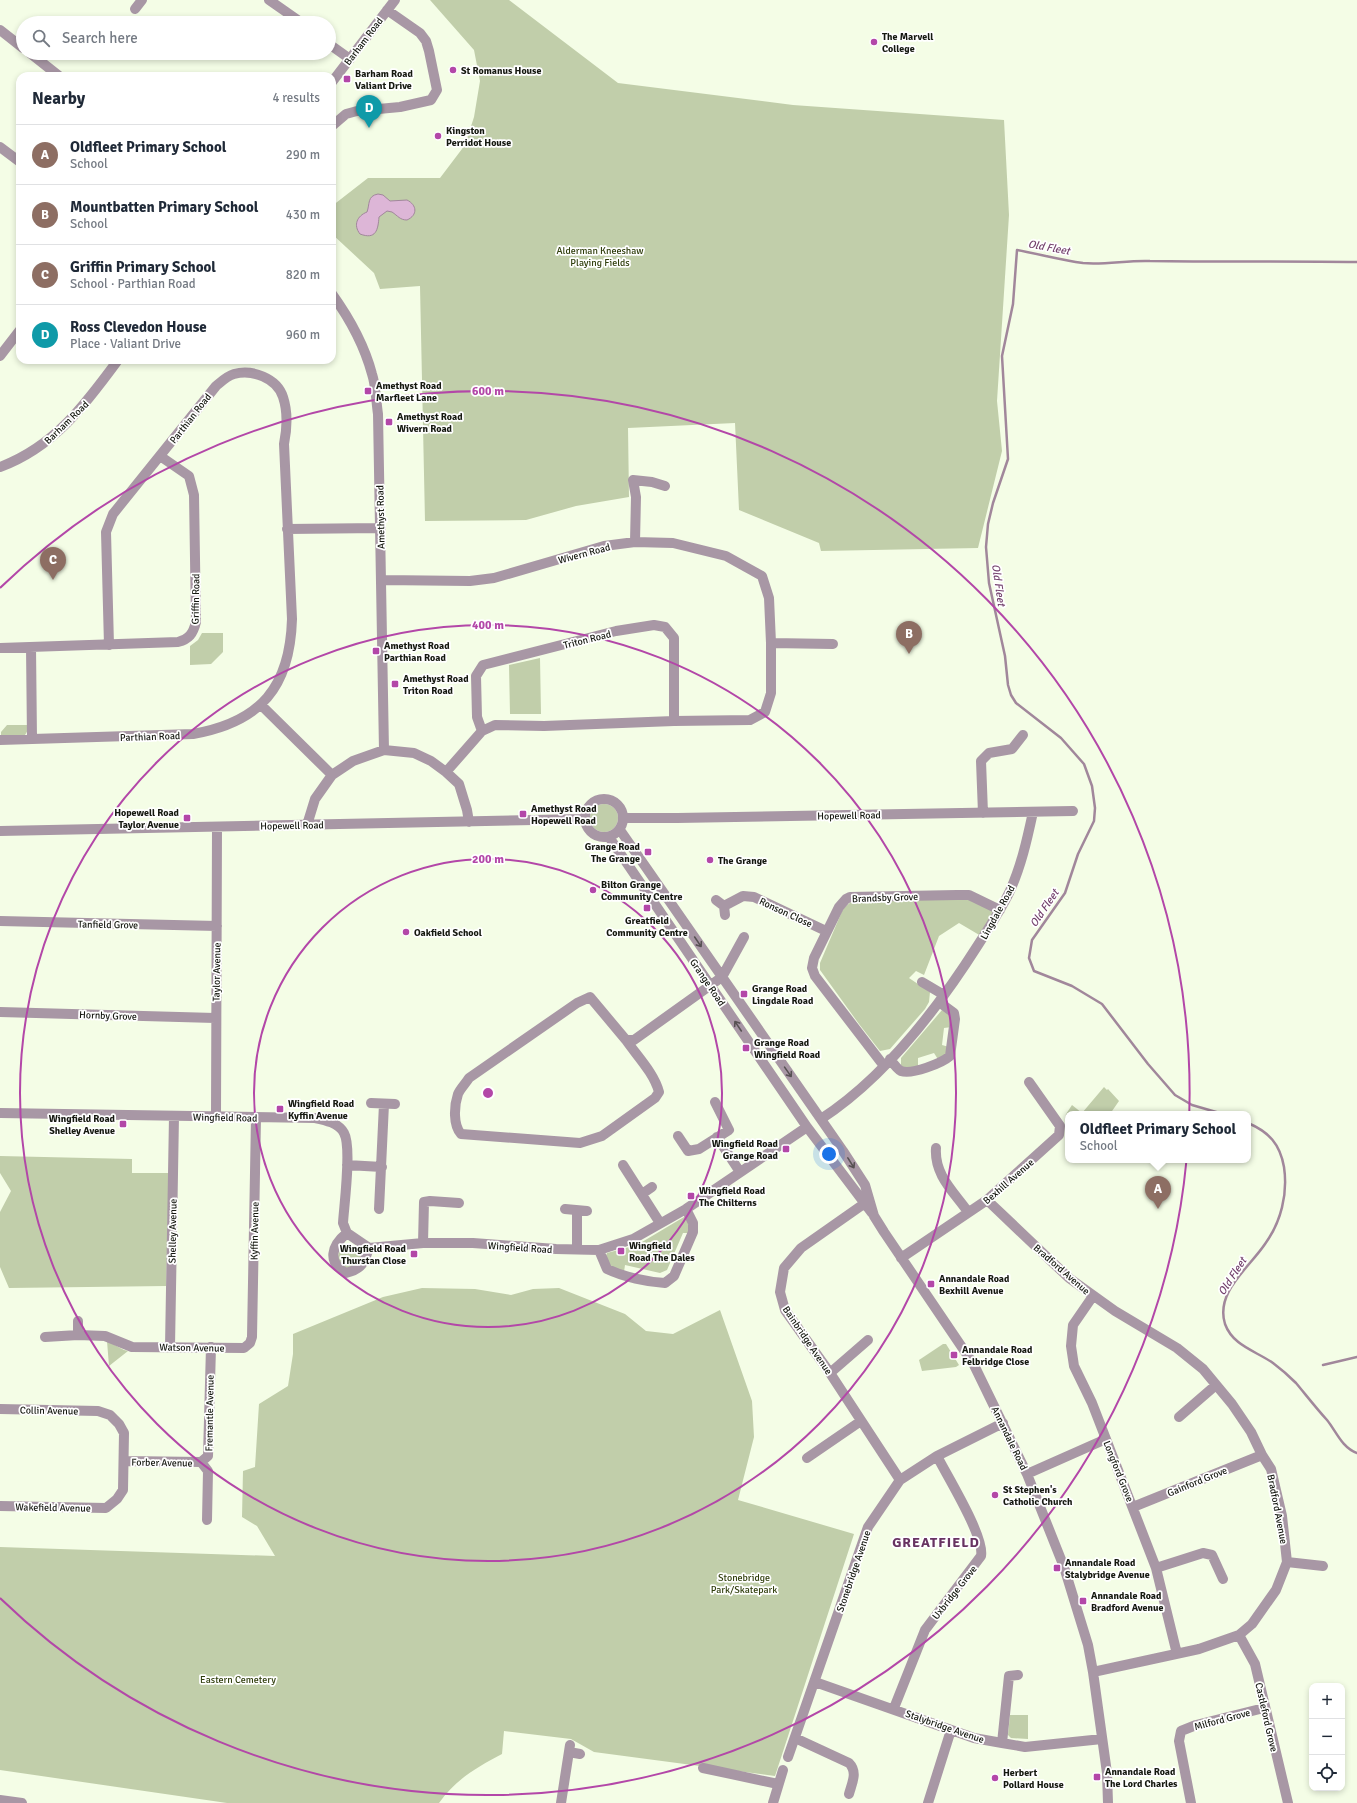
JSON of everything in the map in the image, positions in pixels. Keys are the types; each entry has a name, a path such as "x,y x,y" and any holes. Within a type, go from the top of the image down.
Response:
{"street":[{"path":"135,9 142,0"},
{"path":"269,0 292,16"},
{"name":"Barham Road","path":"336,77 388,10 394,0"},
{"path":"336,123 346,114 357,111 400,107 432,100 437,90 426,42 420,33 388,10"},
{"path":"0,30 16,43"},
{"path":"336,49 350,59"},
{"path":"39,60 54,72"},
{"path":"0,147 16,159"},
{"name":"Amethyst Road","path":"336,300 359,336 372,375 378,414 384,750"},
{"path":"0,356 16,335"},
{"name":"Barham Road","path":"0,467 14,462 38,449 58,433 91,397 115,364"},
{"name":"Parthian Road","path":"0,740 193,734 222,728 251,712 268,697 281,676 288,658 292,641 292,619 284,444 286,429 285,406 283,396 279,389 268,379 257,374 242,373 226,377 215,387 113,514 106,532 109,645"},
{"name":"Griffin Road","path":"0,648 178,642 190,637 196,622 194,495 189,476 160,456"},
{"path":"635,542 636,496 633,480 652,482 665,486"},
{"path":"287,529 381,528"},
{"name":"Wivern Road","path":"382,580 470,580 494,578 604,546 635,542 673,543 726,556 762,576 769,598 771,643 771,693 765,712 750,720 674,721 544,726 495,725 482,731"},
{"name":"Triton Road","path":"482,731 477,717 476,676 483,665 616,631 654,625 665,627 674,638 674,721"},
{"path":"771,643 833,644"},
{"path":"31,647 32,740"},
{"path":"260,705 332,775"},
{"path":"446,772 482,731"},
{"path":"983,812 981,761 989,753 1012,749 1024,735"},
{"path":"307,825 315,799 332,775 353,761 384,750 414,753 431,761 446,772 459,784 469,822"},
{"path":"604,798 616,802 620,806 624,818 620,830 609,837 603,838 593,834 589,829 585,818 586,812 593,802 604,798"},
{"name":"Hopewell Road","path":"624,818 1073,811"},
{"name":"Lingdale Road","path":"821,1119 849,1099 887,1063 958,977 1000,910 1017,875 1033,812"},
{"name":"Hopewell Road","path":"0,831 469,822 585,818"},
{"name":"Taylor Avenue","path":"216,1116 215,1018 217,827"},
{"name":"Grange Road","path":"620,830 821,1119"},
{"name":"Grange Road","path":"609,837 807,1128"},
{"name":"Brandsby Grove","path":"887,1063 815,976 812,968 814,958 839,907 846,899 850,897 968,895 1000,910"},
{"name":"Ronson Close","path":"722,907 743,896 754,897 826,931"},
{"name":"Tanfield Grove","path":"0,921 217,926"},
{"name":"Grange Road","path":"722,977 744,937"},
{"path":"626,1040 634,1040 722,977"},
{"path":"887,1063 901,1071 910,1072 943,1062 950,1056 956,1019 954,1013 941,998 922,982"},
{"path":"590,997 626,1040 648,1070 659,1092 655,1098 602,1136 580,1143 461,1134 456,1128 456,1105 458,1093 469,1078 584,1000 590,997"},
{"name":"Hornby Grove","path":"0,1012 215,1018"},
{"name":"Bexhill Avenue","path":"901,1258 987,1200 1059,1135 1060,1126 1029,1082"},
{"path":"678,1136 688,1151 699,1149 729,1130 715,1102"},
{"path":"371,1103 395,1104"},
{"path":"379,1209 384,1104"},
{"name":"Wingfield Road","path":"0,1113 315,1118 332,1122 344,1133 347,1149 343,1223 347,1233"},
{"name":"Shelley Avenue","path":"170,1347 174,1116"},
{"name":"Kyffin Avenue","path":"250,1343 252,1337 256,1118"},
{"name":"Annandale Road","path":"821,1119 865,1185 866,1202"},
{"name":"Annandale Road","path":"807,1128 866,1202 901,1258 974,1365 1027,1474 1064,1567 1088,1645 1107,1773 1108,1803"},
{"name":"Wingfield Road","path":"369,1248 423,1243 473,1243 556,1249 599,1250 633,1239 686,1209 807,1128"},
{"path":"717,1138 740,1172"},
{"path":"936,1148 935,1160 943,1178 968,1212"},
{"path":"347,1165 382,1167"},
{"path":"623,1165 660,1223"},
{"path":"642,1194 652,1187"},
{"name":"Bradford Avenue","path":"987,1200 1069,1278 1093,1296 1177,1348 1203,1369 1232,1404 1251,1432 1262,1455 1271,1469 1282,1516 1288,1562"},
{"path":"423,1243 424,1202 459,1203"},
{"name":"Bainbridge Avenue","path":"866,1202 801,1248 784,1268 780,1292 785,1310 830,1373 900,1480"},
{"path":"565,1209 582,1211 577,1249"},
{"path":"599,1250 607,1269 614,1273 666,1283 674,1276 693,1232 693,1223 686,1209"},
{"path":"347,1233 369,1248 364,1262 356,1270 346,1273 336,1268 333,1259 338,1240 347,1233"},
{"name":"Longford Grove","path":"1093,1296 1072,1325 1071,1346 1074,1366 1092,1403 1156,1568 1178,1654"},
{"path":"78,1321 78,1334"},
{"name":"Watson Avenue","path":"45,1337 78,1334 106,1336 132,1346 244,1348 250,1343"},
{"path":"830,1373 868,1340"},
{"name":"Fremantle Avenue","path":"207,1520 208,1471 201,1462 208,1456 211,1347"},
{"path":"1179,1417 1216,1385"},
{"name":"Collin Avenue","path":"0,1409 98,1411 110,1415 119,1424 124,1433 124,1461"},
{"path":"806,1458 862,1421"},
{"name":"Stonebridge Avenue","path":"788,1758 868,1527 900,1480 937,1456 1003,1423"},
{"path":"1027,1474 1106,1439"},
{"name":"Gainford Grove","path":"1133,1507 1262,1455"},
{"name":"Uxbridge Grove","path":"894,1708 925,1630 981,1556 982,1551 978,1536 937,1456"},
{"name":"Forber Avenue","path":"124,1461 201,1462"},
{"name":"Wakefield Avenue","path":"0,1506 106,1508 117,1499 123,1490 124,1461"},
{"path":"1156,1568 1207,1554 1212,1555 1216,1560 1223,1579"},
{"path":"1093,1672 1199,1649 1239,1634 1252,1624 1264,1608 1276,1590 1288,1562 1324,1566"},
{"name":"Castleford Grove","path":"1239,1634 1255,1664 1264,1708 1288,1803"},
{"path":"1002,1743 1009,1676 1018,1675"},
{"name":"Stalybridge Avenue","path":"815,1682 894,1708 974,1738 1025,1747 1102,1739"},
{"name":"Milford Grove","path":"1191,1803 1179,1740 1181,1731 1196,1725 1264,1708"},
{"path":"928,1803 951,1730"},
{"path":"795,1738 849,1763 853,1768 854,1773 849,1794"},
{"path":"562,1803 570,1748 580,1754"},
{"path":"703,1768 778,1784"},
{"path":"773,1803 783,1770"},
{"path":"0,1801 22,1803"}],"green space":[{"name":"Alderman Kneeshaw Playing Fields","path":"430,0 509,0 618,83 793,105 1004,120 1009,215 997,401 1002,451 978,548 821,551 819,543 739,510 735,423 628,428 629,497 576,506 526,520 425,521 420,286 380,289 374,273 336,238 336,203 368,178 440,178 465,145 474,117 480,81 474,50"},
{"path":"202,633 223,633 223,652 211,664 190,665 190,646 198,640"},
{"path":"540,658 541,714 510,714 509,665"},
{"path":"7,725 31,725 25,735 1,736 1,732"},
{"path":"604,804 614,808 618,818 614,828 604,832 594,828 590,818 594,808"},
{"path":"968,897 997,910 981,936 959,923 939,936 924,975 916,971 909,978 930,992 929,1002 925,1009 890,1049 880,1051 820,970 820,963 843,909 853,900"},
{"path":"942,1010 950,1014 952,1027 944,1028 942,1045 949,1047 950,1050 939,1061 934,1053 918,1058 918,1068 904,1068 901,1065 901,1058"},
{"path":"1104,1087 1107,1090 1108,1089 1119,1101 1112,1111 1084,1111"},
{"path":"1072,1105 1080,1111 1068,1111"},
{"path":"0,1156 132,1159 132,1173 169,1173 166,1286 9,1288 0,1267 0,1212 11,1191 0,1173"},
{"path":"686,1217 690,1225 690,1233 683,1233 667,1270 660,1273 625,1265 624,1272 612,1269 606,1257 607,1253 637,1245"},
{"path":"346,1244 357,1248 361,1254 359,1260 350,1271 337,1260 340,1248"},
{"path":"422,1288 475,1289 511,1295 533,1289 559,1288 625,1314 646,1331 673,1334 720,1310 752,1401 754,1437 738,1500 854,1534 775,1776 594,1752 571,1739 504,1731 502,1754 459,1781 439,1803 227,1803 0,1770 0,1547 275,1556 257,1526 242,1517 243,1471 255,1467 259,1404 288,1386 293,1354 293,1334 383,1297"},
{"path":"107,1341 128,1351 109,1366"},
{"path":"943,1344 946,1344 959,1365 956,1367 922,1371 919,1360"},
{"path":"1010,1715 1028,1715 1028,1739 1011,1738 1008,1735"}],"shaded area":[{"path":"378,194 383,195 390,201 407,200 413,205 415,210 411,218 407,220 401,219 392,212 387,211 379,217 377,230 375,233 370,236 365,236 360,234 358,231 357,221 367,212 370,198"}],"waterway":[{"name":"Old Fleet","path":"1213,1111 1192,1105 1175,1095 1148,1064 1102,1004 1072,986 1034,971 1029,958 1032,940 1065,893 1078,854 1094,821 1095,808 1092,786 1084,764 1061,738 1016,703 1011,695 1008,685 1005,656 989,583 986,547 988,524 993,503 1008,459 1002,356 1013,304 1017,250 1083,263 1142,261 1357,262"},
{"name":"Old Fleet","path":"1251,1125 1268,1135 1280,1152 1285,1177 1284,1197 1279,1217 1271,1235 1229,1291 1223,1312 1225,1324 1233,1338 1239,1343 1273,1363 1293,1380 1327,1420 1343,1443 1352,1451 1357,1453"},
{"path":"1323,1365 1357,1357"}],"place":[{"name":"The Marvell College","path":"874,42"},
{"name":"St Romanus House","path":"453,70"},
{"name":"Barham Road Valiant Drive","path":"347,79"},
{"name":"Ross Clevedon House","path":"369,128"},
{"name":"Kingston Perridot House","path":"438,136"},
{"name":"Amethyst Road Marfleet Lane","path":"368,391"},
{"name":"Amethyst Road Wivern Road","path":"389,422"},
{"name":"Griffin Primary School","path":"53,580"},
{"name":"Amethyst Road Parthian Road","path":"376,651"},
{"name":"Mountbatten Primary School","path":"909,654"},
{"name":"Amethyst Road Triton Road","path":"395,684"},
{"name":"Amethyst Road Hopewell Road","path":"523,814"},
{"name":"Hopewell Road Taylor Avenue","path":"187,818"},
{"name":"Grange Road The Grange","path":"648,852"},
{"name":"The Grange","path":"710,860"},
{"name":"Bilton Grange Community Centre","path":"593,890"},
{"name":"Greatfield Community Centre","path":"647,908"},
{"name":"Oakfield School","path":"406,932"},
{"name":"Grange Road Lingdale Road","path":"744,994"},
{"name":"Grange Road Wingfield Road","path":"746,1048"},
{"name":"Wingfield Road Kyffin Avenue","path":"280,1109"},
{"name":"Wingfield Road Shelley Avenue","path":"123,1124"},
{"name":"Wingfield Road Grange Road","path":"786,1149"},
{"name":"Wingfield Road The Chilterns","path":"691,1196"},
{"name":"Oldfleet Primary School","path":"1158,1209"},
{"name":"Wingfield Road The Dales","path":"621,1251"},
{"name":"Wingfield Road Thurstan Close","path":"414,1254"},
{"name":"Annandale Road Bexhill Avenue","path":"931,1284"},
{"name":"Annandale Road Felbridge Close","path":"954,1355"},
{"name":"St Stephen's Catholic Church","path":"995,1495"},
{"name":"Annandale Road Stalybridge Avenue","path":"1057,1568"},
{"name":"Annandale Road Bradford Avenue","path":"1083,1601"},
{"name":"Annandale Road The Lord Charles","path":"1097,1777"},
{"name":"Herbert Pollard House","path":"995,1778"}],"district":[{"name":"GREATFIELD","path":"936,1542"}],"park label":[{"name":"Stonebridge Park/Skatepark","path":"744,1582"},
{"name":"Eastern Cemetery","path":"238,1679"}]}
